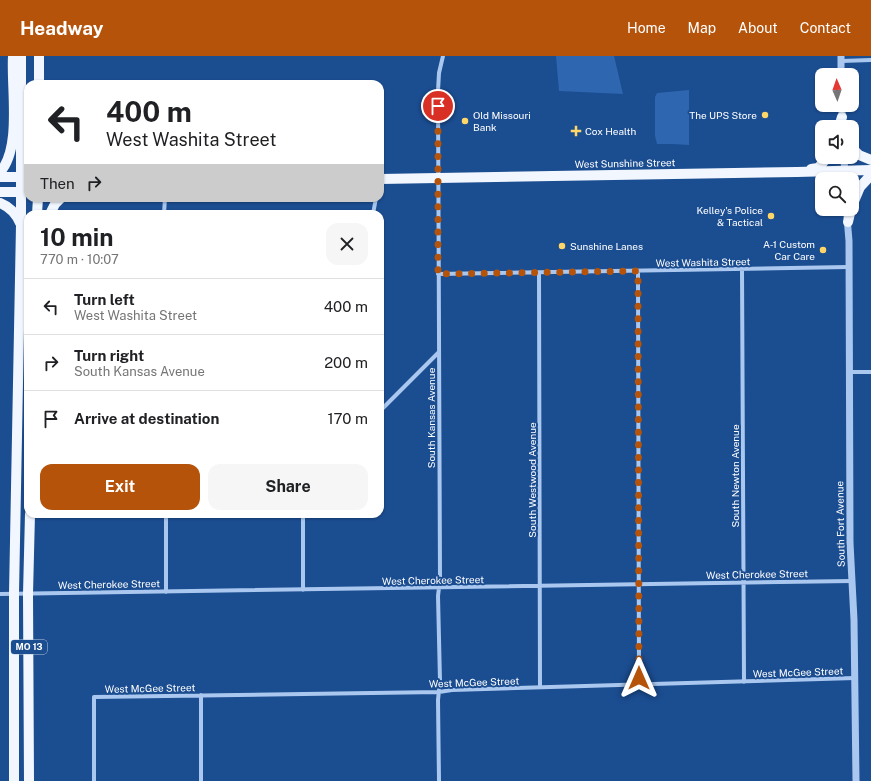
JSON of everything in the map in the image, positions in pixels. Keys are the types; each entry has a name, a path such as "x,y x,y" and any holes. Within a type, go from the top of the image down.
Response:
{"main road":[{"path":"0,172 8,160 13,140 13,56"},
{"name":"MO 13","path":"14,781 14,594 21,225 24,192 21,56"},
{"path":"39,80 40,56"},
{"path":"859,154 871,160"},
{"path":"797,172 818,168 822,164"},
{"name":"West Sunshine Street","path":"859,172 871,170"},
{"name":"West Sunshine Street","path":"384,179 797,172 815,173"},
{"path":"859,191 862,185 871,175"},
{"path":"0,177 24,177"},
{"path":"0,192 24,192"},
{"path":"0,203 12,210 21,225"},
{"path":"848,222 849,216"},
{"name":"MO 13","path":"29,781 28,594 30,518"}],"street":[{"name":"South Kansas Avenue","path":"439,781 438,91 439,73 443,56"},
{"path":"841,58 871,60"},
{"name":"South Fort Avenue","path":"848,216 850,543 856,781"},
{"name":"West Washita Street","path":"438,274 848,268"},
{"name":"South Newton Avenue","path":"742,269 744,682"},
{"path":"638,271 639,685"},
{"name":"South Westwood Avenue","path":"539,272 540,687"},
{"path":"384,407 439,352"},
{"path":"848,372 871,372"},
{"path":"166,518 166,592"},
{"path":"303,518 303,590"},
{"name":"West Cherokee Street","path":"0,594 852,581"},
{"name":"West McGee Street","path":"94,781 94,697 439,692 452,690 540,687 854,678"},
{"path":"201,695 201,781"}],"shaded area":[{"path":"556,56 614,56 623,94 559,91"},
{"path":"689,90 689,145 657,144 655,136 655,97 657,93"}],"place":[{"name":"The UPS Store","path":"765,115"},
{"name":"Old Missouri Bank","path":"465,121"},
{"name":"Cox Health","path":"576,131"},
{"name":"Kelley's Police & Tactical","path":"771,216"},
{"name":"Sunshine Lanes","path":"562,246"},
{"name":"A-1 Custom Car Care","path":"823,250"}],"route":[{"path":"438,106 438,274 638,271 640,594 639,678"}]}
